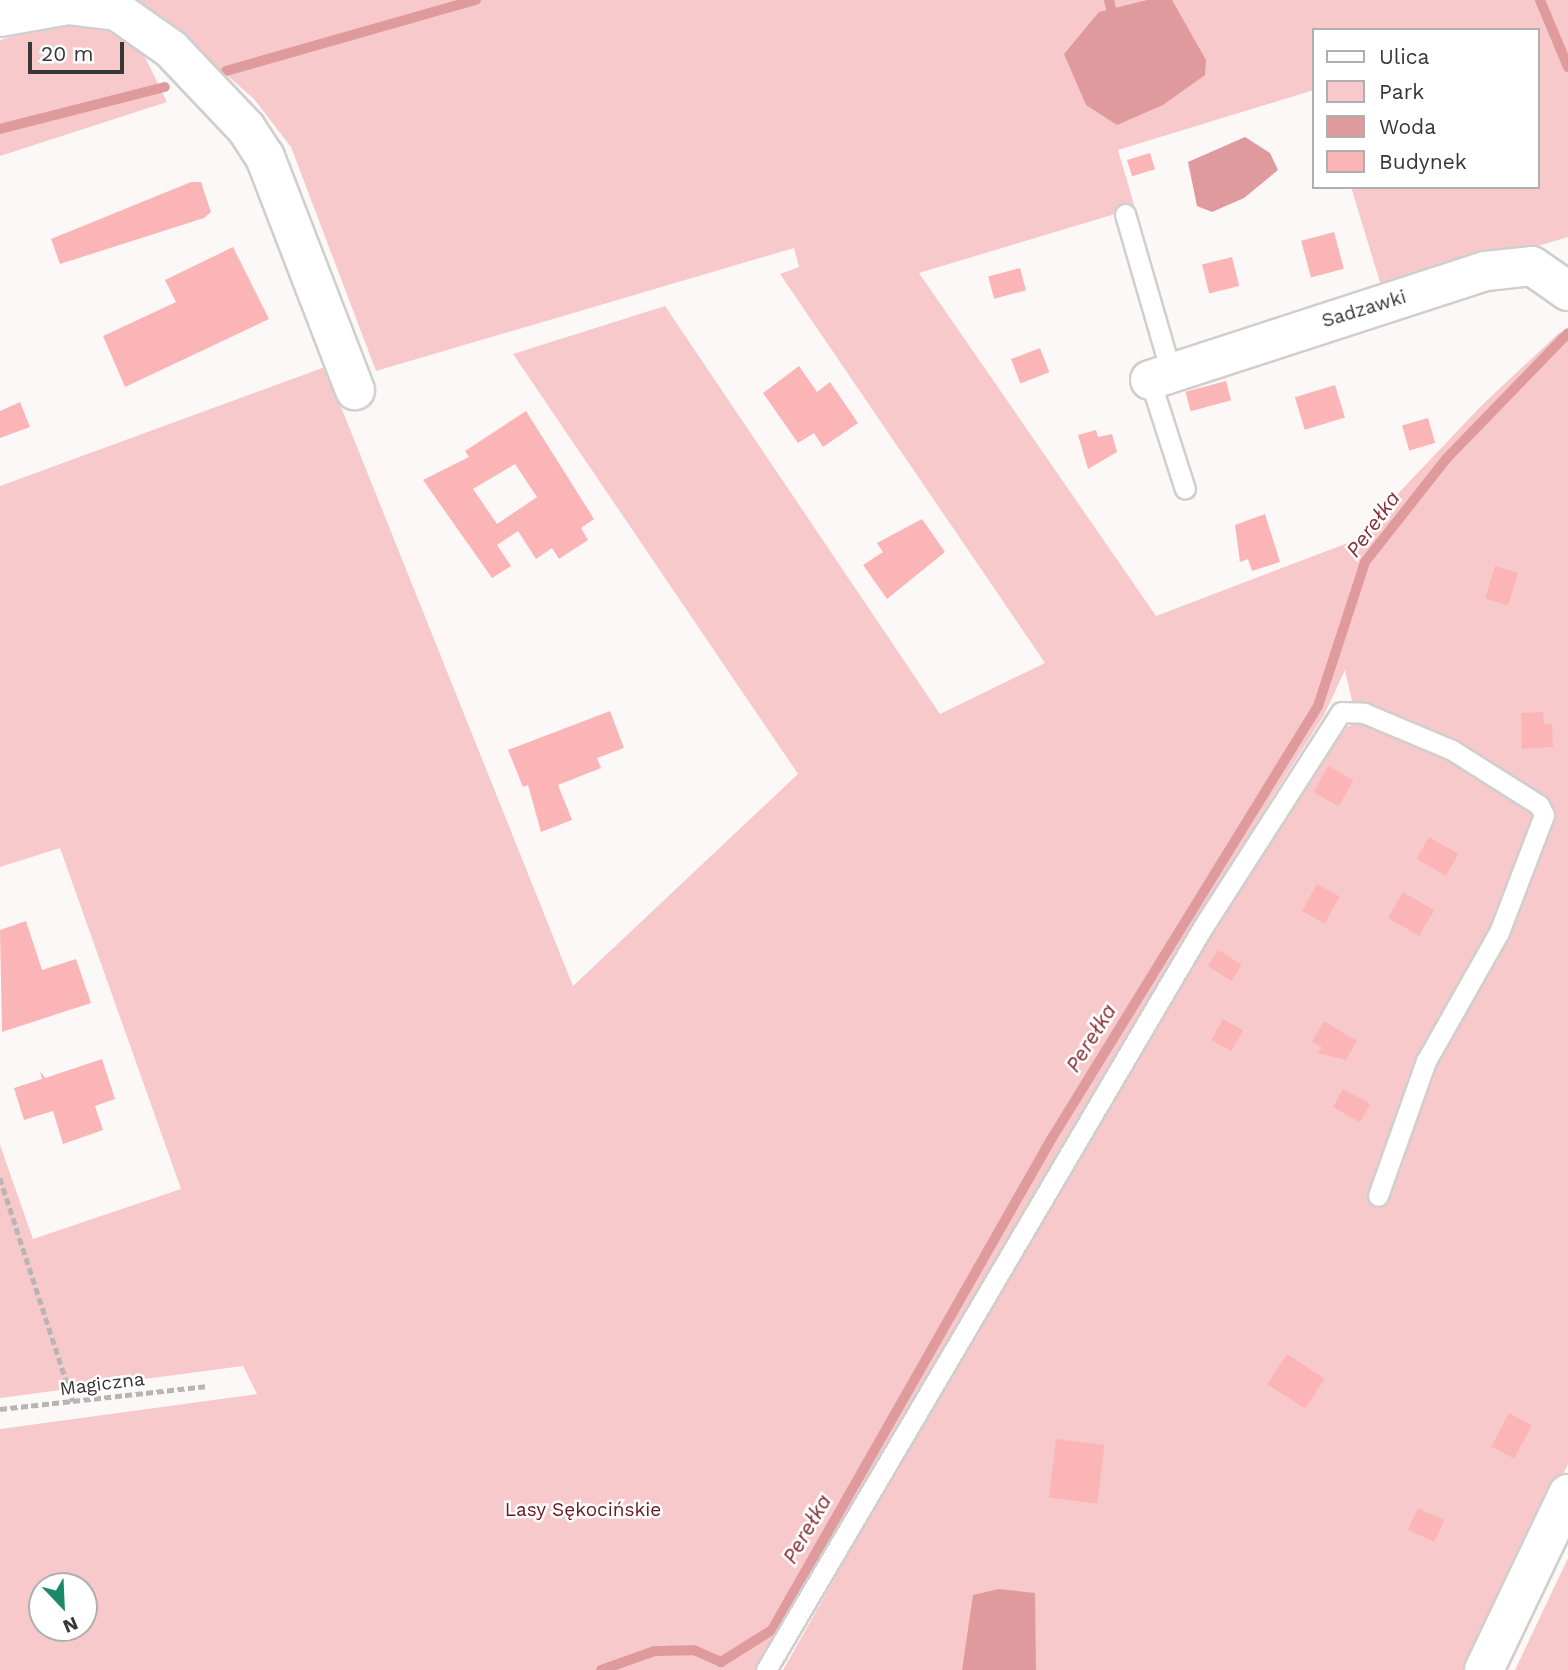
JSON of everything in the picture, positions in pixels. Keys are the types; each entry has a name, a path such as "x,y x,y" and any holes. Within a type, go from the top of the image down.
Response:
{"street":[{"path":"0,17 68,5 117,11 171,49 246,128 265,157 355,390"},
{"name":"Sadzawki","path":"1160,374 1486,271 1532,266 1562,286"},
{"path":"1484,1670 1568,1494"}],"lane":[{"path":"1125,214 1185,489"},
{"path":"766,1670 1203,927 1341,712 1364,713 1452,750 1539,805 1544,816 1499,932 1426,1061 1378,1196"}],"path":[{"path":"0,1178 73,1401"},
{"name":"Magiczna","path":"0,1409 208,1386"}],"green space":[{"name":"Lasy Sękocińskie","path":"132,0 1568,0 1568,237 1383,292 1352,189 1540,189 1540,28 1312,28 1312,91 1118,150 1135,208 919,273 1156,616 1353,541 1482,405 1560,332 1568,340 1568,1464 1472,1670 783,1670 1026,1240 1338,730 1357,723 1345,670 1324,715 1207,901 756,1670 0,1670 0,1429 257,1394 243,1366 0,1398 0,1145 33,1239 181,1189 60,848 0,867 0,486 325,367 573,986 798,774 513,354 665,306 940,714 1045,663 780,274 799,267 794,248 376,371 291,147 254,99 148,6"},
{"path":"66,21 102,27 139,45 167,102 0,156 0,40"},
{"path":"1568,1558 1568,1670 1515,1670"}],"water":[{"path":"1147,0 1172,0 1206,60 1205,75 1163,105 1117,125 1086,105 1064,54 1099,12"},
{"path":"1245,137 1270,153 1278,170 1244,198 1212,212 1197,206 1188,162"},
{"path":"999,1589 1035,1593 1036,1670 962,1670 973,1595"}],"building":[{"path":"1150,153 1155,169 1132,176 1127,160"},
{"path":"191,182 201,182 211,212 204,218 60,264 51,239"},
{"path":"1334,232 1344,269 1311,278 1301,241"},
{"path":"233,247 269,319 125,387 103,336 176,302 165,280"},
{"path":"1232,257 1239,286 1209,294 1202,264"},
{"path":"1020,268 1026,290 994,299 988,277"},
{"path":"1040,348 1049,372 1020,383 1011,359"},
{"path":"799,366 817,392 830,382 858,423 823,447 814,433 798,443 763,393"},
{"path":"1226,381 1231,400 1191,411 1185,392"},
{"path":"1335,385 1345,418 1305,430 1295,397"},
{"path":"20,402 30,427 0,438 0,411"},
{"path":"526,411 594,519 581,528 588,540 559,559 552,548 536,559 518,531 497,545 511,566 492,578 423,480 469,457 465,451","holes":["515,464 537,497 497,524 473,489"]},
{"path":"1428,418 1435,443 1409,450 1402,425"},
{"path":"1096,430 1098,437 1112,434 1117,452 1088,469 1078,435"},
{"path":"1265,514 1280,562 1252,571 1248,559 1240,562 1235,525"},
{"path":"922,519 945,552 887,599 863,565 883,552 877,543"},
{"path":"1495,566 1518,573 1508,606 1485,599"},
{"path":"610,711 624,748 597,758 601,768 558,785 572,820 541,832 528,785 523,787 508,750"},
{"path":"1543,712 1544,724 1552,724 1553,747 1522,749 1521,713"},
{"path":"1328,766 1353,780 1339,806 1313,792"},
{"path":"1429,837 1458,854 1446,876 1416,859"},
{"path":"1317,884 1340,897 1325,924 1302,911"},
{"path":"1403,892 1434,910 1419,936 1388,918"},
{"path":"26,921 42,970 76,959 91,1003 2,1032 0,930"},
{"path":"1218,950 1242,965 1232,981 1208,966"},
{"path":"1223,1019 1243,1030 1231,1051 1211,1040"},
{"path":"1324,1021 1357,1041 1346,1060 1318,1053 1322,1047 1312,1042"},
{"path":"102,1059 115,1099 95,1106 103,1130 63,1144 53,1111 24,1120 14,1088 42,1079 40,1071 45,1078"},
{"path":"1343,1089 1370,1104 1360,1122 1333,1107"},
{"path":"1287,1354 1325,1379 1305,1409 1267,1384"},
{"path":"1509,1413 1532,1425 1514,1459 1491,1447"},
{"path":"1056,1439 1105,1445 1097,1504 1049,1498"},
{"path":"1418,1508 1444,1520 1434,1542 1408,1530"}],"waterway":[{"path":"226,71 476,0"},
{"path":"1109,0 1111,8"},
{"name":"Perełka","path":"1540,0 1568,67"},
{"path":"0,129 165,87"},
{"name":"Perełka","path":"601,1670 655,1651 694,1650 721,1662 772,1630 1052,1138 1318,706 1365,562 1446,459 1568,333"}]}
